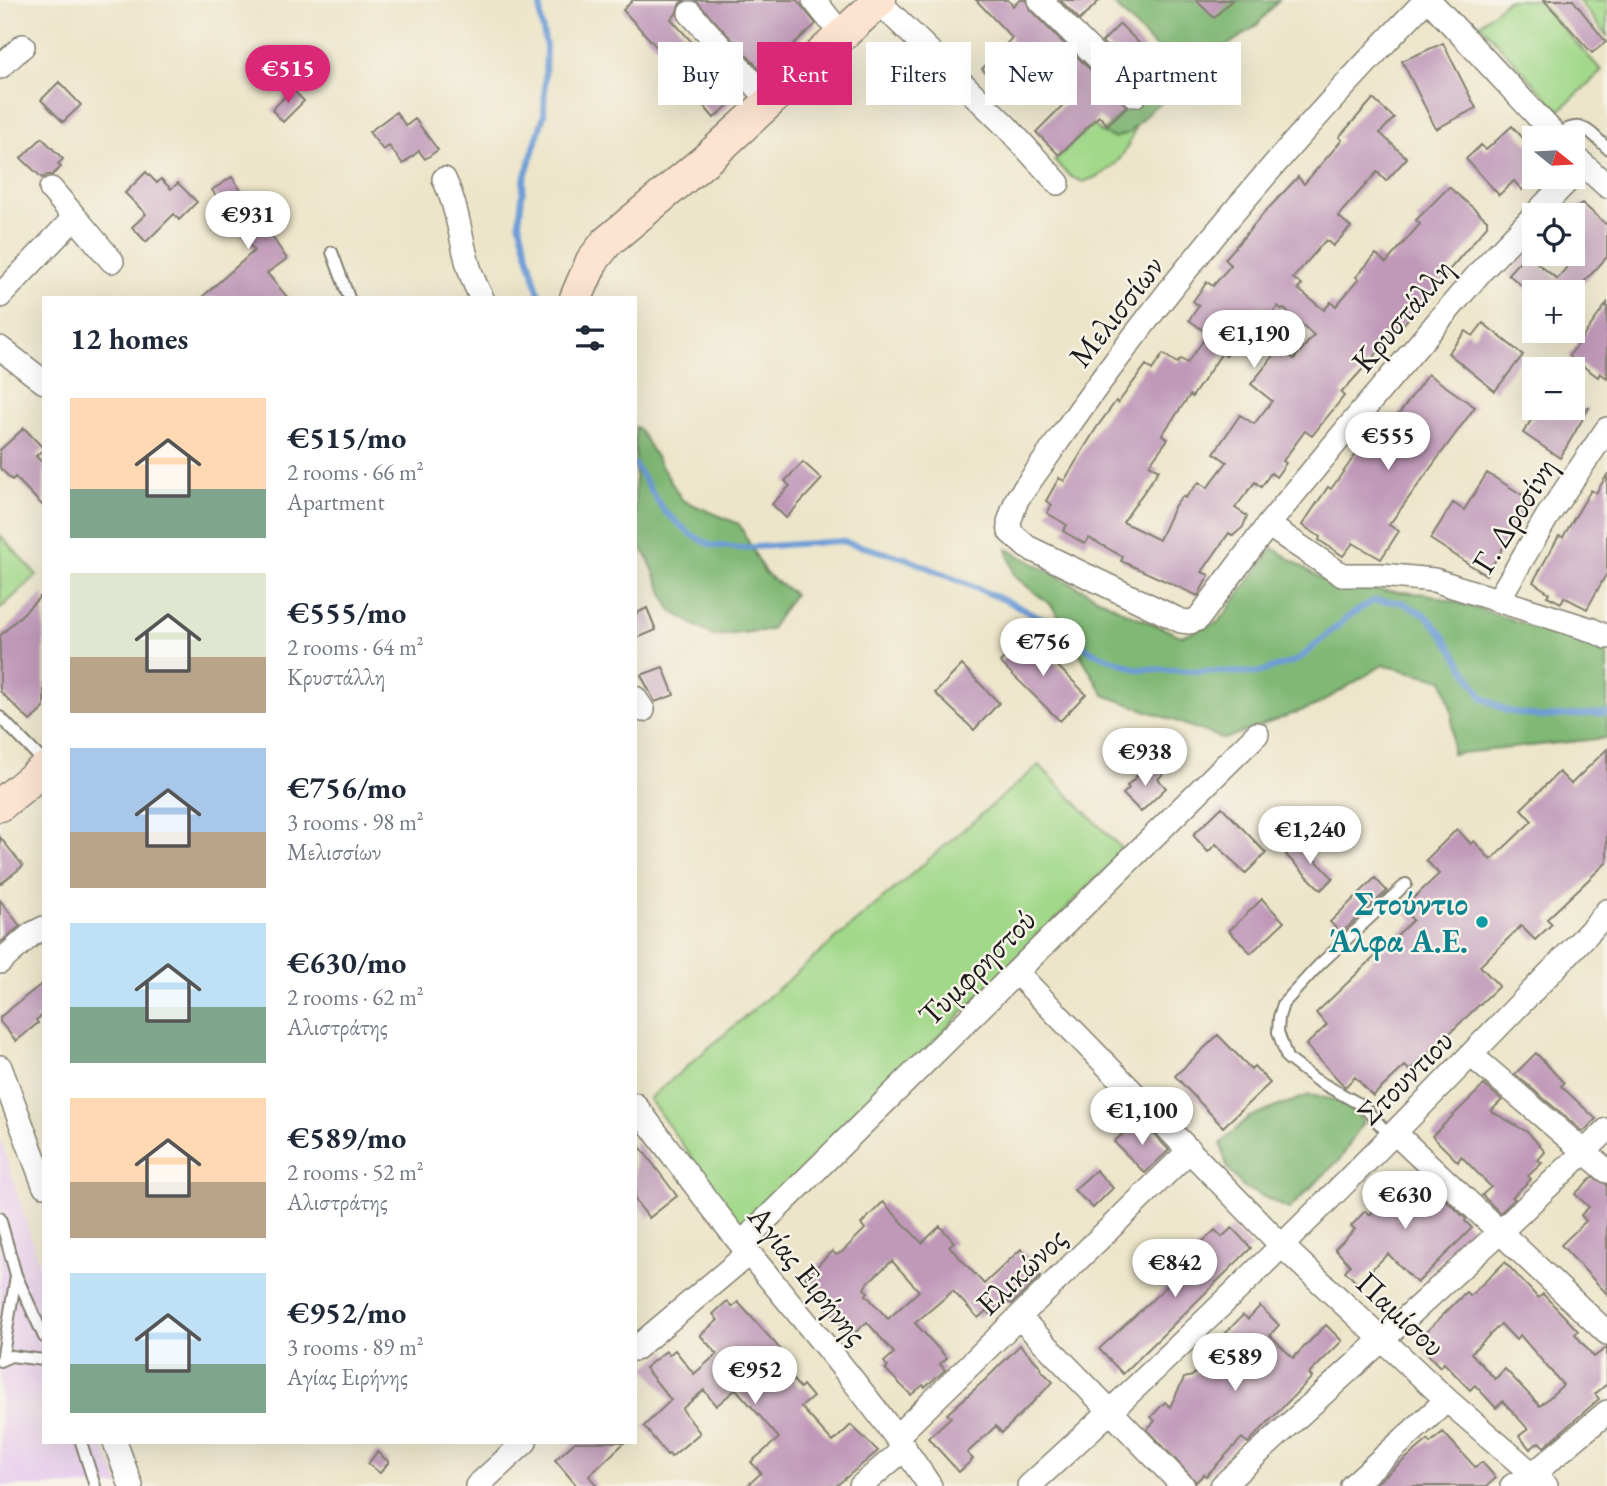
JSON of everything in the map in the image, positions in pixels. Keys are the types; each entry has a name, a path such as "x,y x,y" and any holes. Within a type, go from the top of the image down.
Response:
{"street":[{"path":"814,0 842,35"},
{"path":"1040,0 1091,51"},
{"path":"1428,0 1547,126"},
{"name":"Μελισσίων","path":"1181,621 1027,547 1010,532 1012,510 1106,373 1235,210 1370,58 1428,0"},
{"path":"834,42 879,1 1007,127 1058,183"},
{"path":"690,13 757,87"},
{"path":"0,67 23,46"},
{"path":"577,296 585,274 607,242 709,157 766,105"},
{"path":"1586,175 1607,187"},
{"path":"444,179 453,197 466,265 481,296"},
{"path":"51,189 112,261"},
{"name":"Κρυστάλλη","path":"1181,621 1190,622 1205,612 1268,525 1481,271 1556,189"},
{"path":"0,296 75,217"},
{"path":"0,348 42,380"},
{"name":"Γ. Δροσίνη","path":"1497,600 1547,517 1607,429"},
{"path":"1268,525 1342,575 1381,575 1434,580 1607,637"},
{"name":"Τυμφρηστού","path":"637,1347 745,1249 1256,734"},
{"path":"0,805 42,771"},
{"name":"Στουντιου","path":"1029,1486 1110,1413 1393,1135 1607,911"},
{"path":"0,962 32,934 42,929"},
{"name":"Παμίσου","path":"1017,973 1281,1245 1447,1400 1539,1480"},
{"path":"1471,1055 1607,1171"},
{"path":"0,1067 42,1178"},
{"name":"Αγίας Ειρήνης","path":"637,1108 745,1249 900,1442 930,1486"},
{"path":"1222,1486 1500,1232 1607,1130"},
{"path":"1393,1135 1607,1333"},
{"name":"Ελικώνος","path":"861,1486 1019,1317 1190,1150"},
{"path":"1019,1317 1183,1486"},
{"path":"1352,1486 1447,1400"},
{"path":"1512,1486 1539,1480 1607,1412"},
{"path":"116,1444 131,1486"},
{"path":"477,1486 523,1444"}],"lane":[{"path":"1586,130 1607,148"},
{"path":"332,252 348,296"},
{"path":"0,717 42,760"},
{"path":"1393,1135 1363,1106 1316,1080 1287,1058 1278,1032 1283,1004 1318,966 1406,884"},
{"path":"0,1218 16,1275 42,1333"},
{"path":"1,1360 16,1275"},
{"path":"1,1360 11,1356 42,1360"},
{"path":"82,1444 95,1486"}],"shaded area":[{"path":"0,1137 42,1273 42,1444 103,1444 120,1486 0,1486"}],"green space":[{"path":"1110,0 1279,0 1256,26 1233,42 1150,42"},
{"path":"1507,0 1537,0 1602,71 1559,111 1480,24"},
{"path":"1578,0 1607,0 1607,36"},
{"path":"1129,105 1158,105 1129,133 1114,138 1102,133"},
{"path":"1093,124 1102,133 1114,138 1129,132 1136,125 1128,146 1118,161 1103,173 1083,182 1071,177 1054,161"},
{"path":"637,428 682,500 739,524 765,573 794,594 770,630 713,636 671,611 647,556 637,543"},
{"path":"0,535 37,575 0,609"},
{"path":"1273,548 1334,587 1428,594 1492,613 1607,655 1607,738 1452,754 1452,713 1443,680 1383,665 1317,705 1224,739 1104,695 1052,606 1014,576 1007,549 1125,612 1181,636 1219,622"},
{"path":"1039,765 1124,851 745,1230 649,1099"},
{"path":"1309,1095 1347,1102 1363,1122 1341,1158 1289,1209 1243,1187 1227,1167 1221,1143 1249,1117"}],"building":[{"path":"633,0 686,0 680,3 671,19 692,42 658,42 658,48 623,10"},
{"path":"695,0 797,0 816,24 796,42 757,42 757,67 743,52 743,42 734,42"},
{"path":"976,0 1008,0 1013,6 1020,0 1026,0 1030,10 1062,42 1008,42 1012,38"},
{"path":"1060,0 1100,0 1080,20"},
{"path":"1196,0 1232,0 1214,18"},
{"path":"1544,0 1573,0 1606,42 1592,53"},
{"path":"1120,24 1138,42 1102,42"},
{"path":"1443,43 1476,108 1436,129 1402,61"},
{"path":"1077,57 1091,70 1091,105 1127,106 1108,125 1099,116 1059,155 1036,132 1063,105 1077,105"},
{"path":"59,82 81,105 63,122 41,100"},
{"path":"292,89 304,101 283,122 272,110"},
{"path":"1373,99 1394,118 1380,133 1407,158 1386,181 1377,172 1338,216 1351,227 1333,246 1326,240 1293,278 1302,285 1298,289 1324,310 1331,302 1336,306 1376,254 1386,263 1420,224 1416,220 1449,187 1487,220 1487,226 1444,276 1446,277 1341,393 1344,396 1312,436 1305,431 1283,461 1286,463 1276,477 1271,473 1261,487 1255,482 1235,508 1247,516 1243,527 1233,536 1229,533 1202,572 1209,575 1198,596 1121,561 1123,557 1089,538 1085,544 1063,531 1067,525 1047,513 1052,505 1046,501 1059,478 1064,481 1097,427 1146,365 1152,370 1163,354 1177,363 1181,359 1187,363 1208,334 1189,320 1199,306 1193,301 1207,282 1213,286 1231,265 1225,259 1264,213 1298,177 1304,184 1342,140 1339,137","holes":["1278,306 1314,335 1294,359 1280,348 1251,384 1272,401 1254,424 1240,415 1214,453 1227,462 1207,488 1199,482 1175,505 1159,540 1123,522 1159,470 1149,465 1168,439 1162,435 1190,395 1192,397 1222,353 1226,356 1241,335 1252,343"]},
{"path":"703,105 728,105 714,118"},
{"path":"396,112 406,126 415,119 438,150 425,159 419,151 403,164 389,146 383,150 369,132"},
{"path":"1512,126 1522,137 1523,189 1522,190 1514,181 1499,195 1466,159 1481,145 1486,150"},
{"path":"42,138 63,159 58,164 61,167 52,175 42,178 21,158"},
{"path":"146,172 157,183 161,179 171,189 178,183 197,202 179,220 174,214 146,242 132,227 146,214 125,193"},
{"path":"232,177 287,259 267,273 286,296 203,296 254,251 212,190"},
{"path":"1585,206 1607,225 1607,257 1585,281 1522,280 1522,286 1508,274 1522,258 1522,266 1541,266 1557,279 1568,266 1585,266"},
{"path":"1607,303 1607,378 1600,373 1598,377 1585,368 1585,357 1569,356 1578,343 1585,343 1585,334"},
{"path":"1483,323 1523,355 1495,391 1448,353 1466,331 1473,336"},
{"path":"1428,374 1475,407 1389,525 1399,531 1381,559 1353,543 1343,556 1302,525 1377,425 1386,432"},
{"path":"1531,420 1582,420 1560,458 1523,433"},
{"path":"24,428 42,447 42,451 36,456 42,462 42,505 15,477 12,480 0,468 0,450"},
{"path":"803,462 822,479 786,518 772,504 790,486 785,481"},
{"path":"1487,473 1532,501 1486,575 1430,539 1453,503 1464,510"},
{"path":"1607,475 1607,573 1587,609 1564,597 1561,603 1547,596 1549,593 1533,582 1559,536 1563,537 1591,490 1596,493"},
{"path":"42,595 42,710 30,721 0,691 0,636"},
{"path":"647,608 656,630 637,638 637,613"},
{"path":"1026,635 1086,694 1060,721 1000,662"},
{"path":"962,665 999,703 974,730 935,693"},
{"path":"663,667 674,695 655,702 641,675"},
{"name":"Στούντιο Άλφα Α.Ε.","path":"1607,749 1607,862 1547,919 1552,924 1535,940 1521,926 1480,966 1499,986 1410,1071 1405,1066 1373,1096 1355,1077 1345,1087 1306,1045 1327,1025 1316,1013 1413,920 1402,909 1439,874 1426,860 1457,829 1471,844 1474,841 1491,860 1532,821 1521,809 1559,772 1571,784"},
{"path":"1151,762 1163,774 1158,779 1166,788 1141,812 1123,794 1129,788 1127,786"},
{"path":"1222,807 1266,853 1245,874 1216,844 1208,852 1193,835"},
{"path":"0,837 23,866 0,884"},
{"path":"1299,843 1333,878 1321,890 1286,855"},
{"path":"1375,878 1387,891 1341,933 1330,922"},
{"path":"1262,899 1284,922 1251,953 1229,931"},
{"path":"0,900 20,926 0,943"},
{"path":"42,984 42,1016 36,1020 38,1023 16,1041 0,1022 0,1017"},
{"path":"1218,1035 1251,1069 1254,1066 1270,1083 1223,1127 1175,1076"},
{"path":"1536,1053 1564,1083 1561,1086 1596,1119 1583,1132 1515,1074"},
{"path":"1484,1085 1502,1100 1491,1111 1529,1133 1545,1152 1538,1160 1542,1163 1528,1176 1531,1179 1500,1213 1482,1195 1491,1187 1461,1156 1458,1162 1432,1136"},
{"path":"1145,1125 1169,1150 1145,1173 1114,1142 1130,1127 1136,1134"},
{"path":"637,1143 677,1196 649,1218 637,1203"},
{"path":"1096,1170 1113,1188 1093,1208 1074,1190"},
{"path":"1409,1171 1424,1185 1427,1182 1472,1228 1417,1283 1388,1254 1357,1283 1345,1271 1350,1265 1335,1249 1355,1229 1351,1226 1365,1211 1370,1215"},
{"path":"1593,1177 1607,1185 1607,1294 1561,1245 1586,1221 1581,1215 1589,1207 1575,1194"},
{"path":"883,1202 922,1243 940,1226 954,1242 949,1246 984,1284 1021,1249 1041,1270 1038,1273 1041,1276 1012,1304 1005,1301 990,1314 987,1310 978,1318 953,1291 915,1323 947,1358 940,1364 945,1370 911,1395 885,1369 888,1367 884,1362 894,1353 867,1322 850,1337 840,1325 842,1323 824,1305 828,1301 805,1278 832,1251 836,1255 842,1252 865,1229 861,1224","holes":["892,1261 919,1291 888,1319 866,1295 868,1292 864,1289 867,1283"]},
{"path":"1232,1228 1251,1248 1123,1374 1099,1349 1195,1260 1190,1254 1215,1230 1222,1237"},
{"path":"1505,1262 1538,1298 1543,1294 1566,1318 1578,1331 1575,1334 1594,1357 1607,1347 1607,1384 1595,1394 1599,1399 1544,1447 1539,1442 1530,1449 1519,1436 1528,1429 1503,1401 1496,1408 1475,1385 1470,1390 1444,1363 1440,1367 1424,1350 1429,1346 1421,1337 1466,1292 1470,1296","holes":["1501,1324 1516,1340 1520,1335 1563,1385 1540,1406 1505,1369 1495,1379 1471,1353"]},
{"path":"727,1301 732,1307 738,1302 781,1350 773,1357 800,1388 803,1385 813,1397 801,1407 833,1442 851,1425 878,1451 836,1486 747,1486 761,1473 751,1462 779,1438 736,1389 716,1406 704,1390 682,1409 700,1433 671,1457 644,1426 671,1400 645,1368 666,1351 669,1355 675,1350 694,1374 717,1354 700,1335 718,1320 713,1314"},
{"path":"1260,1306 1279,1325 1270,1335 1293,1358 1326,1325 1342,1341 1309,1374 1312,1377 1248,1443 1242,1438 1206,1476 1204,1474 1196,1482 1147,1429 1155,1421 1151,1417 1165,1402 1170,1407 1184,1378 1192,1376 1219,1350 1214,1345 1243,1315 1248,1319"},
{"path":"1020,1345 1053,1382 1002,1433 996,1426 967,1453 973,1459 959,1472 928,1438 951,1417 947,1414"},
{"path":"1443,1432 1475,1467 1482,1462 1496,1478 1487,1486 1373,1486 1428,1440 1430,1443"},
{"path":"573,1444 623,1444 589,1476 597,1486 577,1486 555,1460"},
{"path":"377,1452 389,1462 380,1473 368,1464"}],"waterway":[{"path":"539,296 519,222 524,180 544,115 546,46 540,0"},
{"path":"637,468 664,511 689,533 710,545 740,548 841,541 905,558 1009,602 1054,624 1092,652 1137,669 1257,673 1298,660 1349,616 1373,601 1401,602 1426,615 1444,636 1483,698 1507,711 1541,717 1607,713"}],"place":[{"name":"Στούντιο Άλφα Α.Ε.","path":"1482,922"}]}
